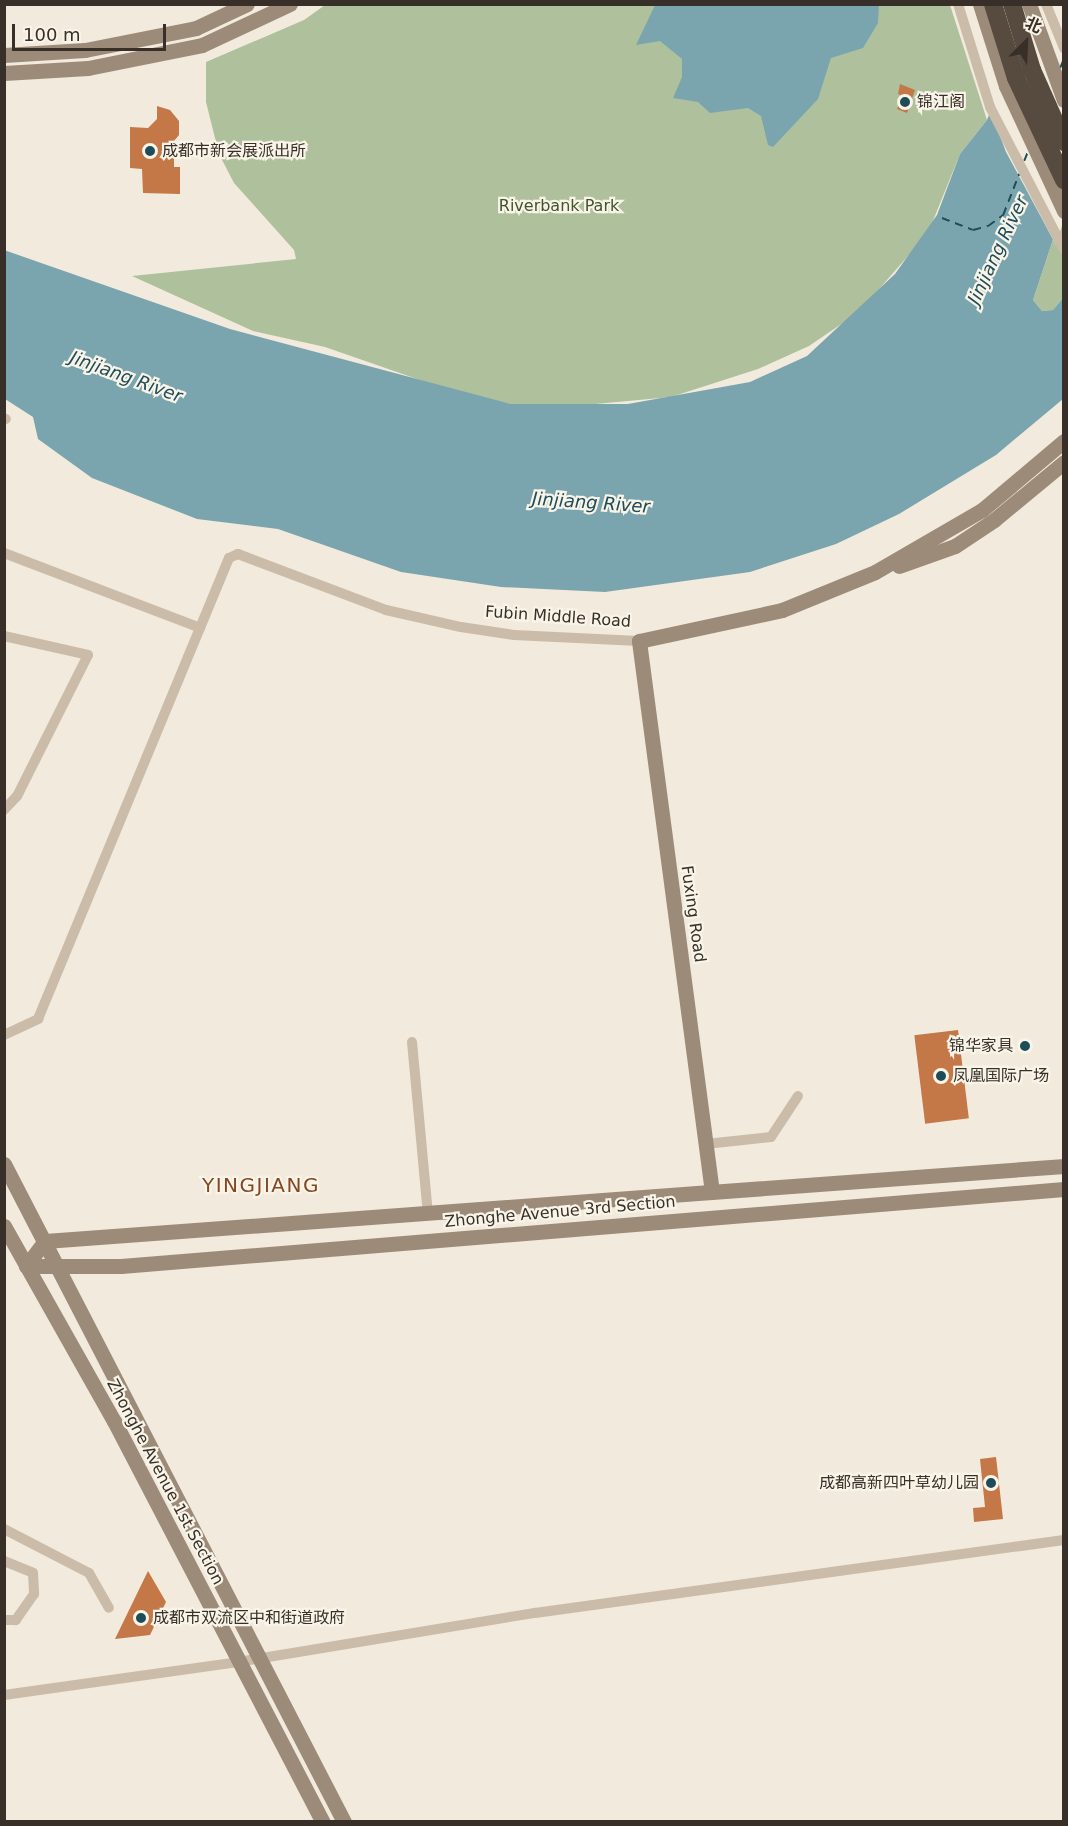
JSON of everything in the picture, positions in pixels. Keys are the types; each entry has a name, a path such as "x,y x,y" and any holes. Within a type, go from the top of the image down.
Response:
{"highway":[{"path":"993,4 1016,78 1064,180"},
{"path":"1012,4 1032,70 1064,142"}],"main road":[{"path":"4,55 85,50 196,28 247,4"},
{"path":"4,73 88,68 202,45 290,4"},
{"path":"980,4 1006,86 1064,211"},
{"path":"1029,4 1064,100"},
{"path":"875,572 998,489 1064,429"},
{"name":"Fubin Middle Road","path":"639,641 782,610 875,572 982,510 1064,441"},
{"path":"875,572 930,558 955,546 994,520 1064,462"},
{"name":"Fuxing Road","path":"639,641 712,1192"},
{"name":"Zhonghe Avenue 1st Section","path":"4,1164 344,1821"},
{"path":"27,1266 45,1241 1064,1166"},
{"name":"Zhonghe Avenue 3rd Section","path":"27,1266 60,1269 1064,1190"},
{"name":"Zhonghe Avenue 1st Section","path":"5,1229 114,1421 323,1821"}],"street":[{"path":"958,4 990,107 1028,188 1064,249"},
{"path":"1046,4 1064,48"},
{"path":"4,553 200,628 38,1019 4,1035"},
{"name":"Fubin Middle Road","path":"200,628 226,565 238,555 386,610 461,627 514,635 639,641"},
{"path":"4,636 88,655 17,796 4,810"},
{"path":"412,1042 429,1213"},
{"path":"706,1144 771,1137 798,1096"},
{"path":"4,1528 89,1573 109,1608"},
{"path":"4,1695 259,1659 535,1613 1064,1540"},
{"path":"4,1561 33,1573 34,1594 16,1620 4,1620"}],"green space":[{"name":"Riverbank Park","path":"325,5 950,5 987,120 960,154 928,233 859,312 809,346 758,369 671,397 563,407 511,404 463,395 325,347 253,331 132,276 296,259 294,250 234,183 219,154 206,102 206,62 304,20"},
{"path":"1063,209 1063,298 1053,310 1042,311 1033,300"}],"water":[{"path":"655,5 879,5 878,23 863,48 831,58 818,99 773,147 768,145 761,116 748,108 710,113 698,102 673,98 682,77 682,59 660,41 636,45"},
{"name":"Jinjiang River","path":"1063,5 1063,209 1033,300 1042,311 1053,310 1063,298 1063,399 996,455 899,514 836,544 750,572 605,592 501,587 401,572 278,529 197,519 92,478 38,439 33,417 5,399 4,250 230,329 511,404 628,404 750,382 807,356 895,274 937,215 960,154 987,120 1024,26"}],"pier":[{"path":"1028,4 1063,5 1064,219 1056,245 1006,152 989,107"}],"building":[{"name":"锦江阁","path":"900,84 915,90 907,113 897,109 903,96 898,94"},
{"name":"成都市新会展派出所","path":"157,106 170,110 179,121 179,135 163,154 174,155 174,167 180,167 180,194 143,193 142,169 130,168 130,127 148,128 157,119"},
{"name":"凤凰国际广场","path":"958,1030 969,1118 925,1124 914,1035"},
{"name":"成都高新四叶草幼儿园","path":"996,1457 1003,1519 974,1522 973,1508 985,1507 980,1459"},
{"name":"成都市双流区中和街道政府","path":"148,1571 166,1602 150,1635 115,1639"}],"ferry route":[{"path":"1060,68 1064,58"},
{"path":"1024,161 1028,151"},
{"path":"942,218 973,230 988,226 1003,215 1019,174"}],"place":[{"name":"锦江阁","path":"905,102"},
{"name":"成都市新会展派出所","path":"150,151"},
{"name":"锦华家具","path":"1025,1046"},
{"name":"凤凰国际广场","path":"941,1076"},
{"name":"成都高新四叶草幼儿园","path":"991,1483"},
{"name":"成都市双流区中和街道政府","path":"141,1618"}],"district":[{"name":"YINGJIANG","path":"261,1185"}]}
